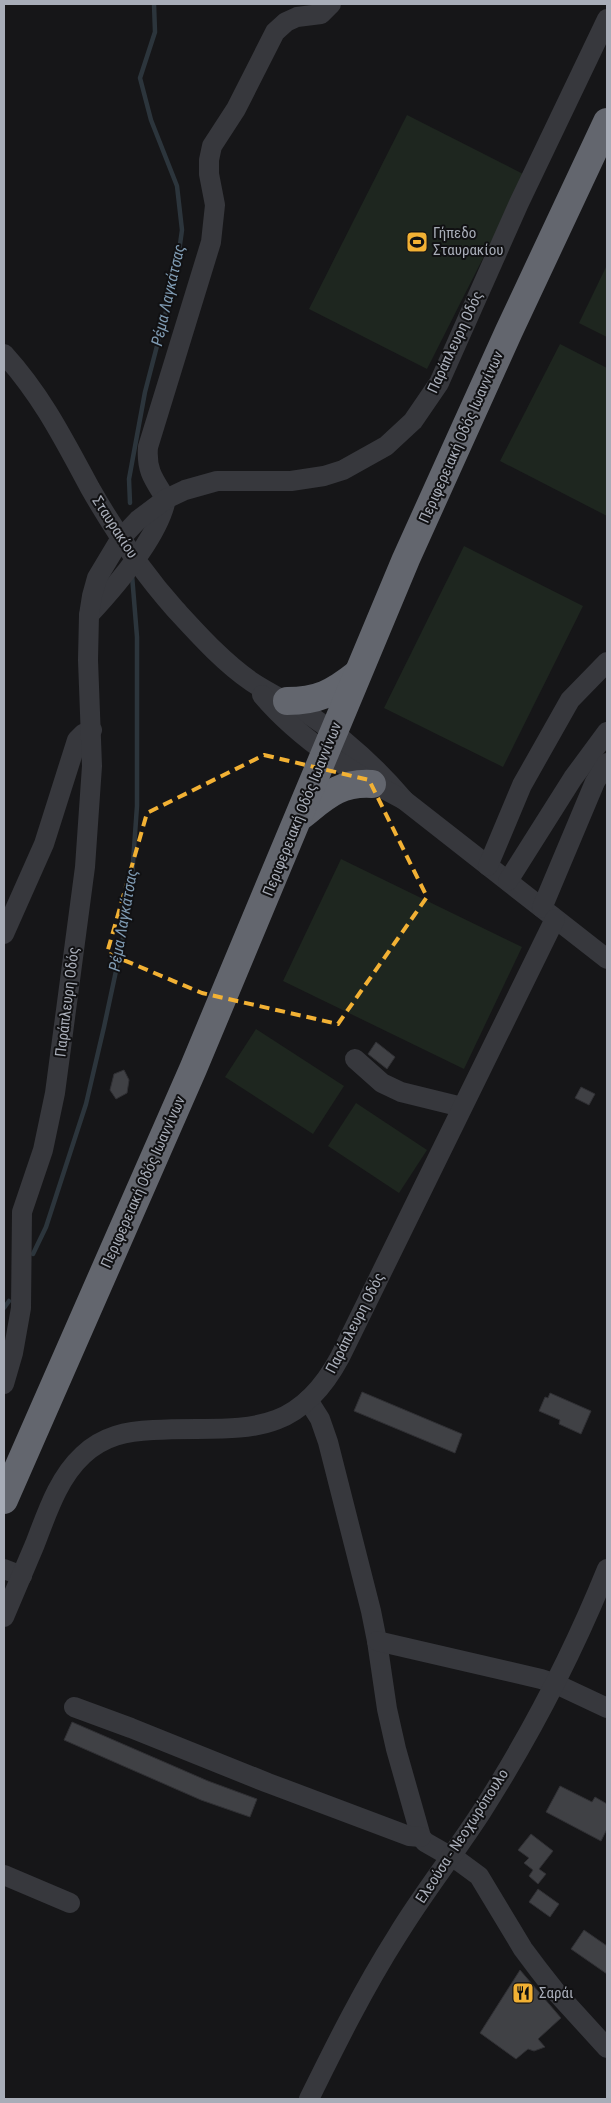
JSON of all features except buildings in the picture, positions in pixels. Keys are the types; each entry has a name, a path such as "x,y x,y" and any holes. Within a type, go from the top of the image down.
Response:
{"highway":[{"name":"Περιφερειακή Οδός Ιωαννίνων","path":"4,1500 189,1078 300,817 357,674 493,366 607,122"},
{"path":"286,701 319,698 344,684 357,674"},
{"path":"300,817 336,790 358,783 372,784"}],"street":[{"path":"89,615 113,588 135,558 156,527 164,510 166,499 149,472 147,461 148,447 211,242 215,205 209,174 212,146 236,109 275,32 286,22 297,17 321,14 331,4"},
{"name":"Παράπλευρη Οδός","path":"4,1384 13,1352 21,1308 13,1214 43,1150 55,1093 88,840 92,730 89,678 89,615 97,578 121,538 138,520 166,499 194,487 217,481 299,480 343,470 386,446 413,421 439,383 518,203 607,19"},
{"name":"Σταυρακίου","path":"4,354 21,373 45,406 91,489 121,538 153,583 188,623 252,682"},
{"path":"488,866 522,785 570,700 607,662"},
{"path":"252,682 286,701 372,784 404,800"},
{"path":"252,682 282,716 374,767 404,800 607,959"},
{"path":"4,934 44,844 78,740 83,734 92,730"},
{"path":"508,881 569,785 607,732"},
{"name":"Παράπλευρη Οδός","path":"4,1617 13,1572 63,1480 84,1454 116,1434 143,1430 232,1429 261,1426 282,1418 308,1400 322,1385 340,1357 462,1107 549,914 595,782 607,763"},
{"path":"355,1059 382,1083 401,1092 462,1107"},
{"path":"308,1400 320,1419 328,1442 378,1640 387,1710 420,1837 425,1842 467,1866 479,1876 523,1949 556,1992 607,2048"},
{"name":"Ελεούσα - Νεοχωρόπουλο","path":"309,2099 384,1957 421,1898 482,1811 556,1684 577,1641 607,1569"},
{"path":"378,1640 556,1684 607,1708"},
{"path":"74,1707 408,1836 420,1837"},
{"path":"4,1875 70,1903"}],"highlighted area":[{"path":"264,755 369,780 427,897 338,1024 202,993 107,953 147,813"}],"shaded area":[{"name":"Γήπεδο Σταυρακίου","path":"407,115 525,175 427,369 309,309"},
{"path":"607,265 607,337 579,323"},
{"path":"560,344 607,368 607,516 500,461"},
{"path":"464,546 583,606 503,767 384,708"},
{"path":"341,859 522,947 464,1069 283,981"},
{"path":"256,1029 344,1086 313,1134 225,1077"},
{"path":"356,1103 427,1150 399,1193 328,1146"}],"waterway":[{"name":"Ρέμα Λαγκάτσας","path":"130,503 129,479 145,392 176,273 182,230 177,186 151,120 140,78 155,32 154,4"},
{"name":"Ρέμα Λαγκάτσας","path":"33,1254 46,1227 86,1104 125,929 131,891 137,806 137,637 132,575"},
{"name":"Ρέμα Λαγκάτσας","path":"4,1308 9,1301"}],"place":[{"name":"Γήπεδο Σταυρακίου","path":"417,242"},
{"name":"Σαράι","path":"523,1993"}]}
